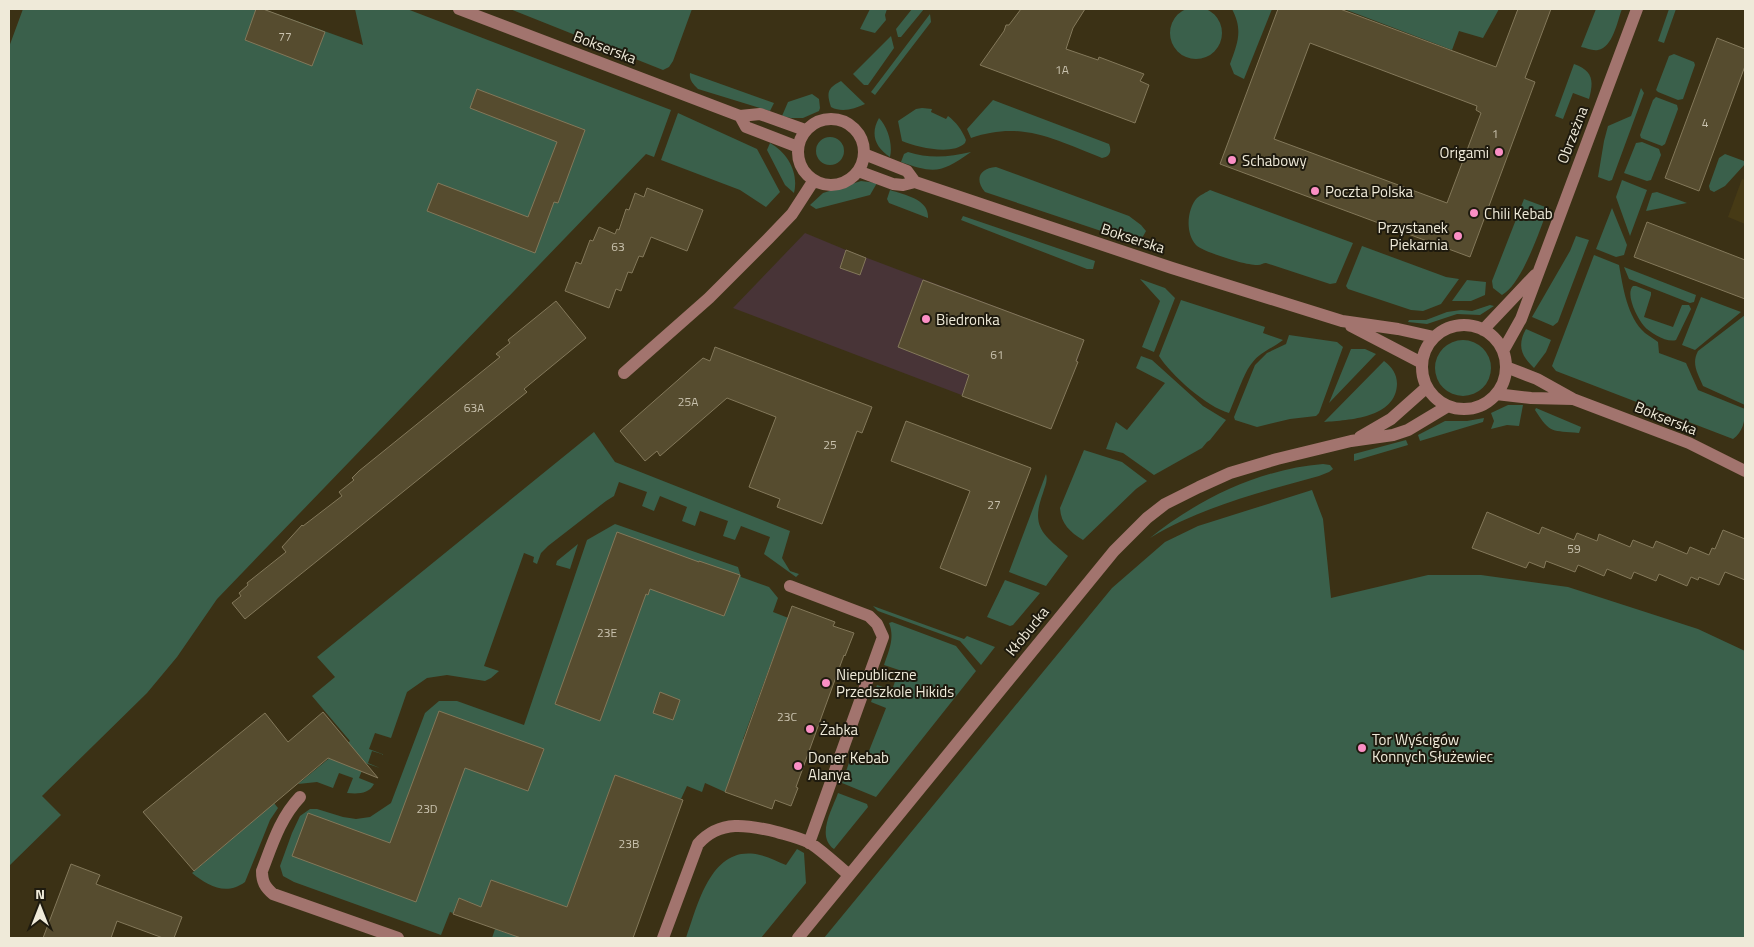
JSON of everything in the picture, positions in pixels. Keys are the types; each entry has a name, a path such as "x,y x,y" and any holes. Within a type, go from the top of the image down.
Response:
{"street":[{"name":"Bokserska","path":"459,9 740,116 760,114 806,130"},
{"name":"Obrzeżna","path":"1502,351 1521,319 1637,9"},
{"name":"Bokserska","path":"740,116 746,127 798,147"},
{"path":"826,119 846,122 854,128 860,136 864,154 858,171 852,178 835,185 825,185 808,176 801,167 798,157 800,138 806,130 815,123 826,119"},
{"name":"Bokserska","path":"864,154 907,171 915,182"},
{"name":"Bokserska","path":"858,171 893,184 903,185 915,182 1172,268 1342,321 1398,329 1434,337"},
{"path":"624,373 709,298 768,239 792,214 814,180"},
{"name":"Obrzeżna","path":"1483,330 1538,273"},
{"name":"Bokserska","path":"1342,321 1422,363"},
{"path":"1462,325 1470,325 1483,330 1492,335 1502,351 1506,367 1502,384 1496,394 1486,403 1461,409 1448,406 1439,401 1427,387 1424,379 1422,363 1426,347 1434,337 1445,330 1462,325"},
{"name":"Bokserska","path":"1506,367 1537,379 1573,400 1689,443 1745,471"},
{"name":"Kłobucka","path":"1351,441 1391,419 1427,387"},
{"name":"Bokserska","path":"1496,394 1573,400"},
{"name":"Kłobucka","path":"798,938 1114,551 1165,504 1230,473 1276,458 1351,441 1393,435 1408,430 1448,406"},
{"path":"790,586 869,616 877,624 883,637 809,843"},
{"path":"300,797 282,820 262,871 262,878 266,888 273,894 398,938"},
{"path":"664,938 698,844 706,835 724,828 743,825 786,834 809,843 849,875"}],"shaded area":[{"path":"1742,179 1745,180 1745,224 1728,217"},
{"path":"805,233 1084,340 1078,362 1051,429 733,308"}],"green space":[{"path":"1191,7 1201,7 1215,14 1222,28 1222,38 1215,52 1201,59 1191,59 1181,55 1174,48 1170,38 1170,28 1174,18 1181,11"},
{"path":"23,9 263,9 363,45 355,9 407,9 671,110 654,157 646,154 217,599 177,657 147,693 42,796 61,815 9,866 9,47"},
{"path":"510,9 692,9 673,61 669,67 663,70"},
{"path":"870,9 887,9 886,20 875,33 860,29"},
{"path":"912,9 924,9 901,37 898,37 896,29"},
{"path":"1232,9 1272,9 1244,79 1234,74 1230,64 1238,36 1237,23"},
{"path":"1344,9 1499,9 1483,38 1459,31 1452,50"},
{"path":"1596,9 1622,9 1611,39 1603,48 1592,50 1581,47"},
{"path":"1669,9 1676,9 1664,43 1658,41"},
{"path":"930,14 931,22 875,95 871,92"},
{"path":"891,36 894,48 868,85 864,85 853,74"},
{"path":"1674,54 1694,62 1695,65 1683,99 1678,100 1656,90 1669,56"},
{"path":"1574,64 1588,73 1591,81 1591,92 1589,99 1573,93 1563,119 1555,116"},
{"path":"690,73 774,103 770,111 698,89 691,80"},
{"path":"841,81 865,104 844,110 831,107 829,91"},
{"path":"1641,88 1644,93 1612,180 1609,181 1598,177 1608,126 1631,116"},
{"path":"812,94 819,99 819,111 803,118 782,116 788,102"},
{"path":"1656,97 1677,105 1678,109 1665,144 1662,146 1641,138 1640,135 1653,100"},
{"path":"993,100 1109,144 1110,153 1102,158 1038,134 1022,132 989,133 971,138 967,129"},
{"path":"916,109 932,109 931,112 946,119 948,116 951,118 963,133 966,140 965,143 959,147 943,150 925,148 902,141 898,121"},
{"path":"678,113 757,149 780,192 766,207 740,190 661,160"},
{"path":"879,118 889,136 890,157 881,149 876,140 875,129"},
{"path":"830,137 840,141 844,151 840,161 830,165 820,161 816,151 820,141"},
{"path":"1642,142 1659,149 1661,155 1651,180 1647,181 1624,173 1636,143"},
{"path":"770,143 782,152 791,164 795,178 794,193 785,185 767,150"},
{"path":"908,152 924,156 940,156 971,152 945,168 930,170 901,162 904,154"},
{"path":"1725,154 1744,161 1745,164 1725,186 1714,192 1710,190 1709,186 1719,158"},
{"path":"996,167 1129,216 1146,231 1142,238 1134,242 985,192 980,183 980,175 990,168"},
{"path":"1622,180 1647,190 1630,236 1616,197"},
{"path":"861,181 877,183 870,195 816,209 810,205 823,193"},
{"path":"890,190 920,202 925,206 928,218 889,203 887,199"},
{"path":"1210,190 1353,243 1336,283 1330,284 1266,263 1253,265 1236,261 1200,248 1192,240 1190,234 1189,215 1197,198"},
{"path":"1657,192 1687,203 1646,211 1652,193"},
{"path":"1524,199 1548,208 1523,268 1509,289 1502,295 1493,288 1492,281"},
{"path":"1612,208 1627,245 1624,255 1616,257 1596,249"},
{"path":"963,216 1095,261 1093,269 1087,269 961,220"},
{"path":"1576,236 1589,240 1558,322 1553,326 1532,317 1570,251"},
{"path":"1362,246 1446,277 1459,279 1441,304 1423,311 1411,310 1348,289 1346,286"},
{"path":"1594,255 1619,265 1624,292 1634,319 1645,333 1658,342 1659,353 1686,363 1698,390 1745,409 1743,426 1733,439 1556,371 1552,366"},
{"path":"1624,267 1696,295 1694,302 1690,303 1629,279"},
{"path":"1140,279 1165,288 1175,298 1154,352 1142,347 1160,301"},
{"path":"1467,280 1486,282 1485,295 1471,301 1452,301"},
{"path":"1633,286 1651,292 1644,317 1673,327 1682,305 1689,305 1691,309 1676,340 1672,341 1659,337 1644,326 1635,312 1631,300 1630,294"},
{"path":"1701,297 1741,312 1695,350 1682,345"},
{"path":"1181,300 1265,327 1263,333 1283,340 1255,359 1249,367 1229,413 1210,404 1190,389 1159,356"},
{"path":"1490,305 1494,306 1480,315 1457,314 1427,324 1408,322 1409,320 1426,320 1447,312 1472,311"},
{"path":"1745,315 1745,405 1703,386 1696,369 1695,360 1698,351"},
{"path":"1526,329 1551,340 1546,352 1534,368 1523,355 1521,345"},
{"path":"1289,335 1337,342 1343,347 1319,413 1316,416 1290,419 1257,427 1235,420 1234,417 1255,365 1267,353 1286,344"},
{"path":"1463,340 1474,342 1483,348 1489,357 1491,368 1489,379 1483,388 1474,394 1463,396 1452,394 1443,388 1437,379 1435,368 1437,357 1443,348 1452,342"},
{"path":"1351,349 1365,349 1376,354 1329,403"},
{"path":"1141,356 1152,360 1203,406 1226,420 1202,448 1154,475 1123,453 1106,449 1116,422 1127,430 1165,383 1136,368"},
{"path":"1384,361 1394,371 1397,380 1395,395 1389,404 1370,415 1324,422"},
{"path":"1508,405 1523,405 1519,426 1507,425 1491,429 1494,421 1491,413"},
{"path":"1536,408 1581,427 1579,433 1553,430 1545,424 1535,410"},
{"path":"1484,418 1483,422 1420,441 1418,435 1445,421 1467,421"},
{"path":"594,432 615,462 790,531 782,558 790,571 799,574 796,577 764,554 770,537 741,526 735,540 723,536 728,521 700,511 695,526 682,521 687,507 660,496 654,511 642,506 647,492 619,482 614,496 548,546 541,553 537,564 533,562 534,557 524,553 484,666 499,671 485,681 447,675 427,678 407,692 391,738 375,733 369,749 385,755 372,751 368,763 380,768 365,763 359,778 374,784 366,792 347,793 353,778 339,773 333,788 317,782 298,784 350,741 312,696 335,677 317,657"},
{"path":"1406,440 1408,445 1354,461 1354,454"},
{"path":"1084,450 1122,462 1147,481 1136,489 1083,540 1074,534 1064,523 1060,508"},
{"path":"1323,464 1330,465 1333,469 1319,476 1232,501 1190,517 1150,538 1188,511 1231,488 1276,472"},
{"path":"1046,474 1046,484 1039,505 1039,523 1046,536 1068,556 1046,586 1009,572"},
{"name":"Tor Wyścigów Konnych Służewiec","path":"1312,490 1323,519 1331,598 1428,575 1481,575 1568,587 1698,629 1745,651 1745,938 824,938 1112,588 1165,542 1198,526"},
{"path":"615,524 738,567 741,577 769,587 778,598 773,612 791,619 786,623 743,739 748,742 741,749 725,792 705,783 702,792 687,786 681,799 615,775 567,907 510,887 497,923 493,881 491,880 476,922 468,918 469,902 459,898 453,913 450,912 441,935 294,882 283,876 280,866 292,833 300,816 310,809 356,819 370,817 391,803 425,713 439,701 457,701 524,725 587,540"},
{"path":"578,544 570,569 556,565 557,561"},
{"path":"1005,580 1040,593 1013,625 1010,626 987,617"},
{"path":"873,606 964,639 967,636 995,647 981,665 960,641 878,611"},
{"path":"892,622 956,646 976,671 876,797 842,783 853,751 867,756 886,708 871,702 877,685 892,690 899,670 884,665 891,639 889,623"},
{"path":"838,793 867,804 868,807 834,849 826,837 826,830 829,815"},
{"path":"274,803 278,808 270,820 245,882 231,888 217,888 204,882 192,873"},
{"path":"797,849 804,853 806,883 761,938 686,938 709,880 718,867 729,858 743,854 760,855 786,865"},
{"path":"495,929 521,938 492,938"}],"building":[{"path":"256,9 263,9 325,32 312,66 245,40"},
{"path":"1021,9 1085,9 1073,28 1066,49 1098,60 1099,57 1144,74 1140,81 1149,85 1135,123 980,65 1004,31 1006,25 1009,25"},
{"path":"1278,9 1340,9 1496,67 1518,9 1551,9 1525,78 1535,82 1470,257 1220,164","holes":["1310,43 1477,106 1476,110 1481,113 1447,203 1274,139"]},
{"path":"1717,38 1745,49 1745,66 1699,191 1665,178"},
{"path":"477,89 585,130 558,203 554,202 535,253 427,211 438,183 528,217 557,142 470,108"},
{"path":"647,188 703,210 687,251 651,237 643,257 639,256 632,273 628,272 621,291 616,289 609,308 565,291 576,262 581,264 590,240 593,241 599,227 615,234 617,229 619,230 626,209 629,210 635,193 644,197"},
{"path":"1647,222 1745,260 1745,299 1634,257"},
{"path":"846,250 866,258 860,275 840,268"},
{"path":"923,280 1084,340 1076,361 1078,362 1051,429 962,396 969,375 898,347"},
{"path":"556,301 586,338 524,389 527,392 245,619 232,603 241,596 239,593 248,585 247,583 286,552 282,547 302,525 342,496 339,492 354,480 352,478 359,471 500,357 496,354 510,343 508,340"},
{"path":"715,347 872,407 862,433 857,431 822,524 777,507 780,499 749,487 776,417 727,398 660,456 657,451 645,461 620,431 703,358 710,361"},
{"path":"906,421 1031,468 986,586 940,568 970,491 891,461"},
{"path":"1487,512 1539,534 1542,527 1574,540 1577,533 1597,541 1599,534 1630,547 1633,540 1653,548 1656,541 1687,554 1690,547 1709,555 1712,548 1715,549 1723,530 1745,539 1745,580 1725,572 1719,585 1699,577 1698,580 1691,577 1687,586 1659,574 1656,581 1634,572 1631,579 1607,569 1604,576 1578,565 1575,572 1546,561 1544,568 1529,562 1526,568 1472,548"},
{"path":"617,532 740,575 724,616 650,589 648,595 646,594 600,721 555,704"},
{"path":"792,606 835,622 833,626 854,633 844,655 796,787 798,788 791,806 775,800 772,809 725,792"},
{"path":"660,692 680,700 673,720 653,713"},
{"path":"439,711 544,749 528,791 465,768 416,902 292,856 308,813 390,843"},
{"path":"323,712 378,778 328,758 194,871 143,812 265,713 288,742"},
{"path":"615,775 683,800 633,938 521,938 453,914 459,898 481,907 491,880 567,907"},
{"path":"71,864 100,875 96,884 182,917 174,938 163,938 117,921 111,938 43,938"}],"place":[{"name":"Origami","path":"1499,152"},
{"name":"Schabowy","path":"1232,160"},
{"name":"Poczta Polska","path":"1315,191"},
{"name":"Chili Kebab","path":"1474,213"},
{"name":"Przystanek Piekarnia","path":"1458,236"},
{"name":"Biedronka","path":"926,319"},
{"name":"Niepubliczne Przedszkole Hikids","path":"826,683"},
{"name":"Żabka","path":"810,729"},
{"name":"Tor Wyścigów Konnych Służewiec","path":"1362,748"},
{"name":"Doner Kebab Alanya","path":"798,766"}]}
